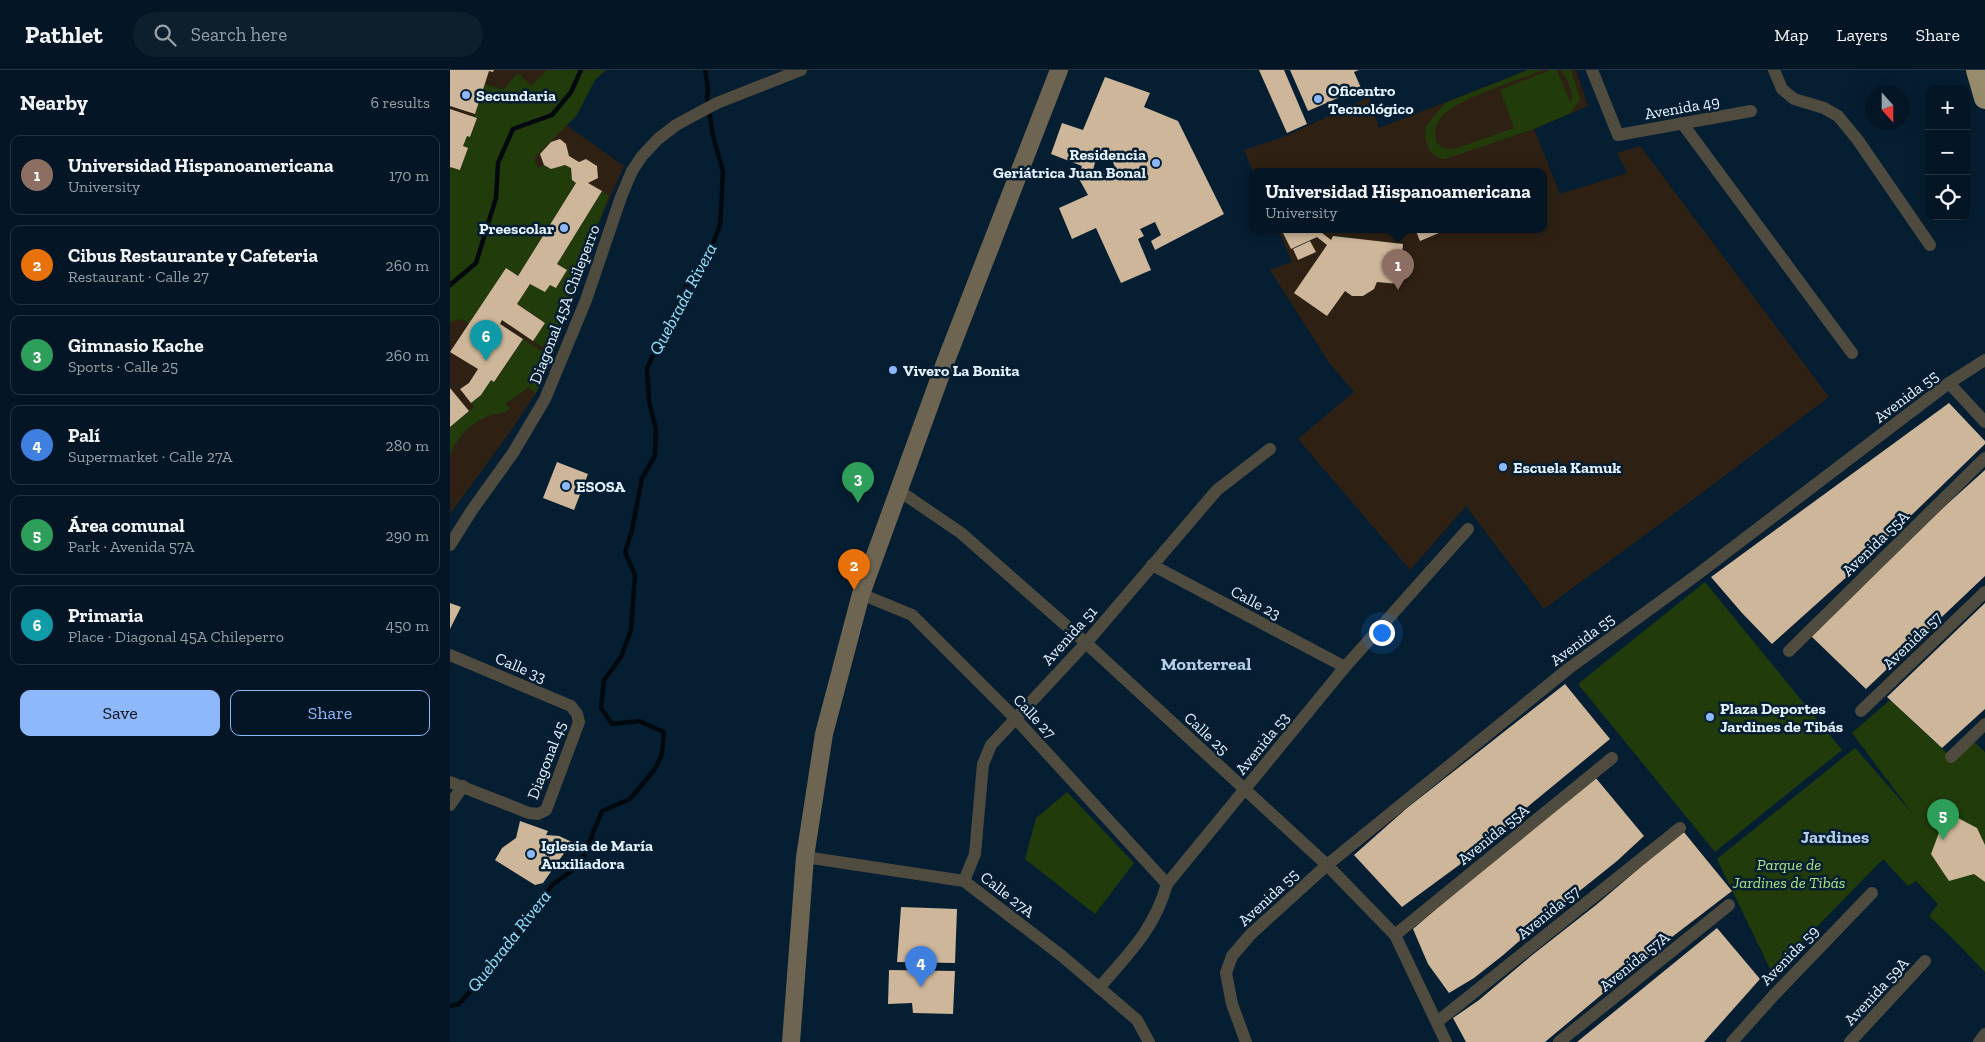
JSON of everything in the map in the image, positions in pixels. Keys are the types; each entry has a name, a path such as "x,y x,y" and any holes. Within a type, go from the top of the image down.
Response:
{"highway":[{"path":"1977,70 1985,98"}],"main road":[{"path":"791,1042 805,857 824,734 861,594 898,490 1058,70"}],"street":[{"name":"Diagonal 45A Chileperro","path":"450,545 472,510 513,453 545,399 586,300 632,170 658,139 676,125 717,103 801,70"},
{"name":"Avenida 49","path":"1592,70 1618,135 1750,111"},
{"path":"1774,70 1782,89 1794,99 1824,108 1838,116 1857,139 1930,245"},
{"path":"1682,123 1852,353"},
{"name":"Avenida 55","path":"1246,1042 1232,1004 1226,973 1232,956 1251,934 1327,865 1568,669 1694,577 1949,383 1985,360"},
{"path":"1949,383 1985,422"},
{"name":"Avenida 51","path":"964,881 975,854 983,764 992,746 1015,718 1086,643 1216,490 1270,449"},
{"name":"Avenida 55A","path":"1788,651 1985,458"},
{"name":"Calle 25","path":"898,490 960,532 1086,643 1327,865 1395,935 1446,1042"},
{"name":"Avenida 53","path":"1100,988 1145,934 1160,906 1167,884 1345,667 1468,529"},
{"name":"Calle 23","path":"1152,565 1345,667"},
{"name":"Avenida 57","path":"1861,711 1985,592"},
{"name":"Calle 27","path":"861,594 912,615 1015,718 1167,884"},
{"name":"Calle 33","path":"450,655 571,706 576,714"},
{"name":"Diagonal 45","path":"463,786 529,813 538,814 546,810 579,722 576,714"},
{"path":"1951,757 1985,724"},
{"name":"Avenida 55A","path":"1395,935 1612,758"},
{"path":"450,782 463,786 450,805"},
{"name":"Avenida 57","path":"1437,1022 1680,828"},
{"name":"Calle 27A","path":"805,857 964,881 1062,956 1137,1020 1149,1042"},
{"name":"Avenida 59","path":"1738,1040 1774,995 1872,893"},
{"name":"Avenida 57A","path":"1559,1042 1729,905"},
{"name":"Avenida 59A","path":"1850,1042 1925,961"},
{"path":"1979,1042 1985,1034"}],"shaded area":[{"path":"450,70 581,70 552,115 624,166 597,227 553,356 536,393 508,435 450,514"},
{"path":"1528,70 1576,70 1588,106 1534,129 1560,194 1627,173 1617,153 1640,146 1829,397 1544,609 1466,506 1410,570 1298,439 1354,392 1330,364 1270,270 1292,262 1280,233 1547,233 1547,168 1252,168 1244,150 1286,136 1369,97 1379,128"}],"green space":[{"path":"547,70 606,70 595,80 577,115 534,158 538,168 544,165 551,169 565,165 571,168 572,180 576,183 518,276 506,268 469,324 462,319 450,322 450,167 461,170 468,148 463,146 467,136 471,137 477,118 474,117 485,84 503,90 518,73 531,86"},
{"path":"1528,70 1543,70 1476,96 1444,114 1439,120 1435,131 1439,145 1451,149 1457,148 1514,128 1500,90 1550,70 1557,70 1571,104 1572,95 1570,87 1561,70 1571,70 1580,99 1571,113 1534,129 1445,159 1431,151 1427,143 1426,126 1445,103"},
{"path":"602,191 609,196 554,354 533,341 545,322 517,304 530,284 550,285 556,288 567,270 557,264"},
{"path":"523,339 552,358 536,393 528,388 505,404 510,408 506,411 478,421 471,426 456,443 450,458 450,427 474,407 471,403 481,395 491,380 495,382"},
{"name":"Plaza Deportes Jardines de Tibás","path":"1705,582 1842,750 1715,852 1578,684"},
{"name":"Parque de Jardines de Tibás","path":"1890,700 1951,757 1970,738 1985,752 1985,972 1929,916 1938,904 1916,881 1908,886 1883,859 1772,973 1717,859 1855,748 1912,813 1852,733"},
{"path":"1067,792 1134,863 1095,914 1025,859 1036,818"}],"building":[{"name":"Secundaria","path":"450,70 494,70 493,72 489,71 475,114 450,106"},
{"path":"1259,70 1284,70 1307,124 1287,133"},
{"name":"Oficentro Tecnológico","path":"1290,70 1359,70 1354,72 1361,88 1308,111"},
{"name":"Residencia Geriátrica Juan Bonal","path":"1105,77 1150,93 1144,107 1178,121 1224,214 1155,250 1151,241 1161,235 1155,222 1140,229 1144,236 1138,239 1151,270 1121,283 1096,228 1072,239 1059,208 1088,195 1078,177 1082,166 1051,154 1062,123 1083,130","holes":["1099,148 1104,159 1111,157 1120,180 1093,170"]},
{"name":"Secundaria","path":"450,109 477,118 470,137 467,136 463,146 468,148 460,170 450,167"},
{"path":"560,139 566,144 569,156 579,162 586,159 597,166 598,178 588,183 602,191 557,264 567,270 556,288 550,285 545,292 530,284 517,304 545,323 533,341 502,320 500,324 523,339 494,382 491,380 481,395 471,403 460,389 469,383 478,369 450,352 506,268 518,276 576,183 572,180 571,168 565,165 551,169 544,165 540,154 551,142"},
{"path":"1283,233 1322,233 1331,240 1333,236 1403,244 1399,284 1377,282 1374,289 1363,296 1352,296 1345,291 1327,316 1294,293 1327,245 1317,237 1291,249"},
{"path":"1417,233 1439,233 1420,241"},
{"path":"1310,241 1316,252 1298,260 1293,249"},
{"path":"450,388 469,411 450,427"},
{"path":"1949,403 1985,441 1985,444 1860,565 1772,644 1711,577"},
{"name":"ESOSA","path":"557,462 588,474 574,510 543,498"},
{"path":"1985,470 1985,576 1866,689 1811,636 1945,506"},
{"path":"450,603 461,607 450,629"},
{"path":"1985,603 1985,709 1942,748 1887,697"},
{"path":"1565,684 1610,739 1531,804 1481,849 1402,907 1354,855 1407,808"},
{"path":"1595,777 1644,836 1617,861 1502,956 1474,978 1449,993 1428,964 1413,929"},
{"path":"1958,818 1977,828 1985,845 1985,882 1974,874 1949,881 1931,854 1940,830"},
{"name":"Iglesia de María Auxiliadora","path":"520,821 548,831 546,835 559,836 572,842 543,883 535,885 495,860 502,848 516,838"},
{"path":"1683,831 1732,891 1655,950 1545,1042 1466,1042 1453,1018 1479,1000 1596,905"},
{"path":"901,907 957,909 955,963 897,962"},
{"path":"1717,928 1760,979 1704,1042 1577,1042"},
{"path":"889,970 955,971 953,1014 913,1013 912,1003 888,1004"}],"waterway":[{"path":"450,285 476,263 496,198 498,163 513,129 552,115 571,92 581,70"},
{"name":"Quebrada Rivera","path":"450,1006 459,1004 481,979 497,956 515,939 552,885 580,865 602,811 630,799 655,769 662,754 664,732 639,721 612,724 601,708 604,680 621,657 631,630 635,575 625,552 632,530 642,478 655,456 656,430 649,401 647,368 690,278 709,254 720,225 723,171 713,136 705,70"}],"place":[{"name":"Secundaria","path":"466,95"},
{"name":"Oficentro Tecnológico","path":"1318,99"},
{"name":"Residencia Geriátrica Juan Bonal","path":"1156,163"},
{"name":"Preescolar","path":"564,228"},
{"name":"Universidad Hispanoamericana","path":"1398,290"},
{"name":"Primaria","path":"486,361"},
{"name":"Vivero La Bonita","path":"893,370"},
{"name":"Escuela Kamuk","path":"1503,467"},
{"name":"ESOSA","path":"566,486"},
{"name":"Gimnasio Kache","path":"858,503"},
{"name":"Cibus Restaurante y Cafeteria","path":"854,590"},
{"name":"Plaza Deportes Jardines de Tibás","path":"1710,717"},
{"name":"Área comunal","path":"1943,840"},
{"name":"Iglesia de María Auxiliadora","path":"531,854"},
{"name":"Palí","path":"921,987"}],"district":[{"name":"Monterreal","path":"1206,664"},
{"name":"Jardines","path":"1835,837"}]}
